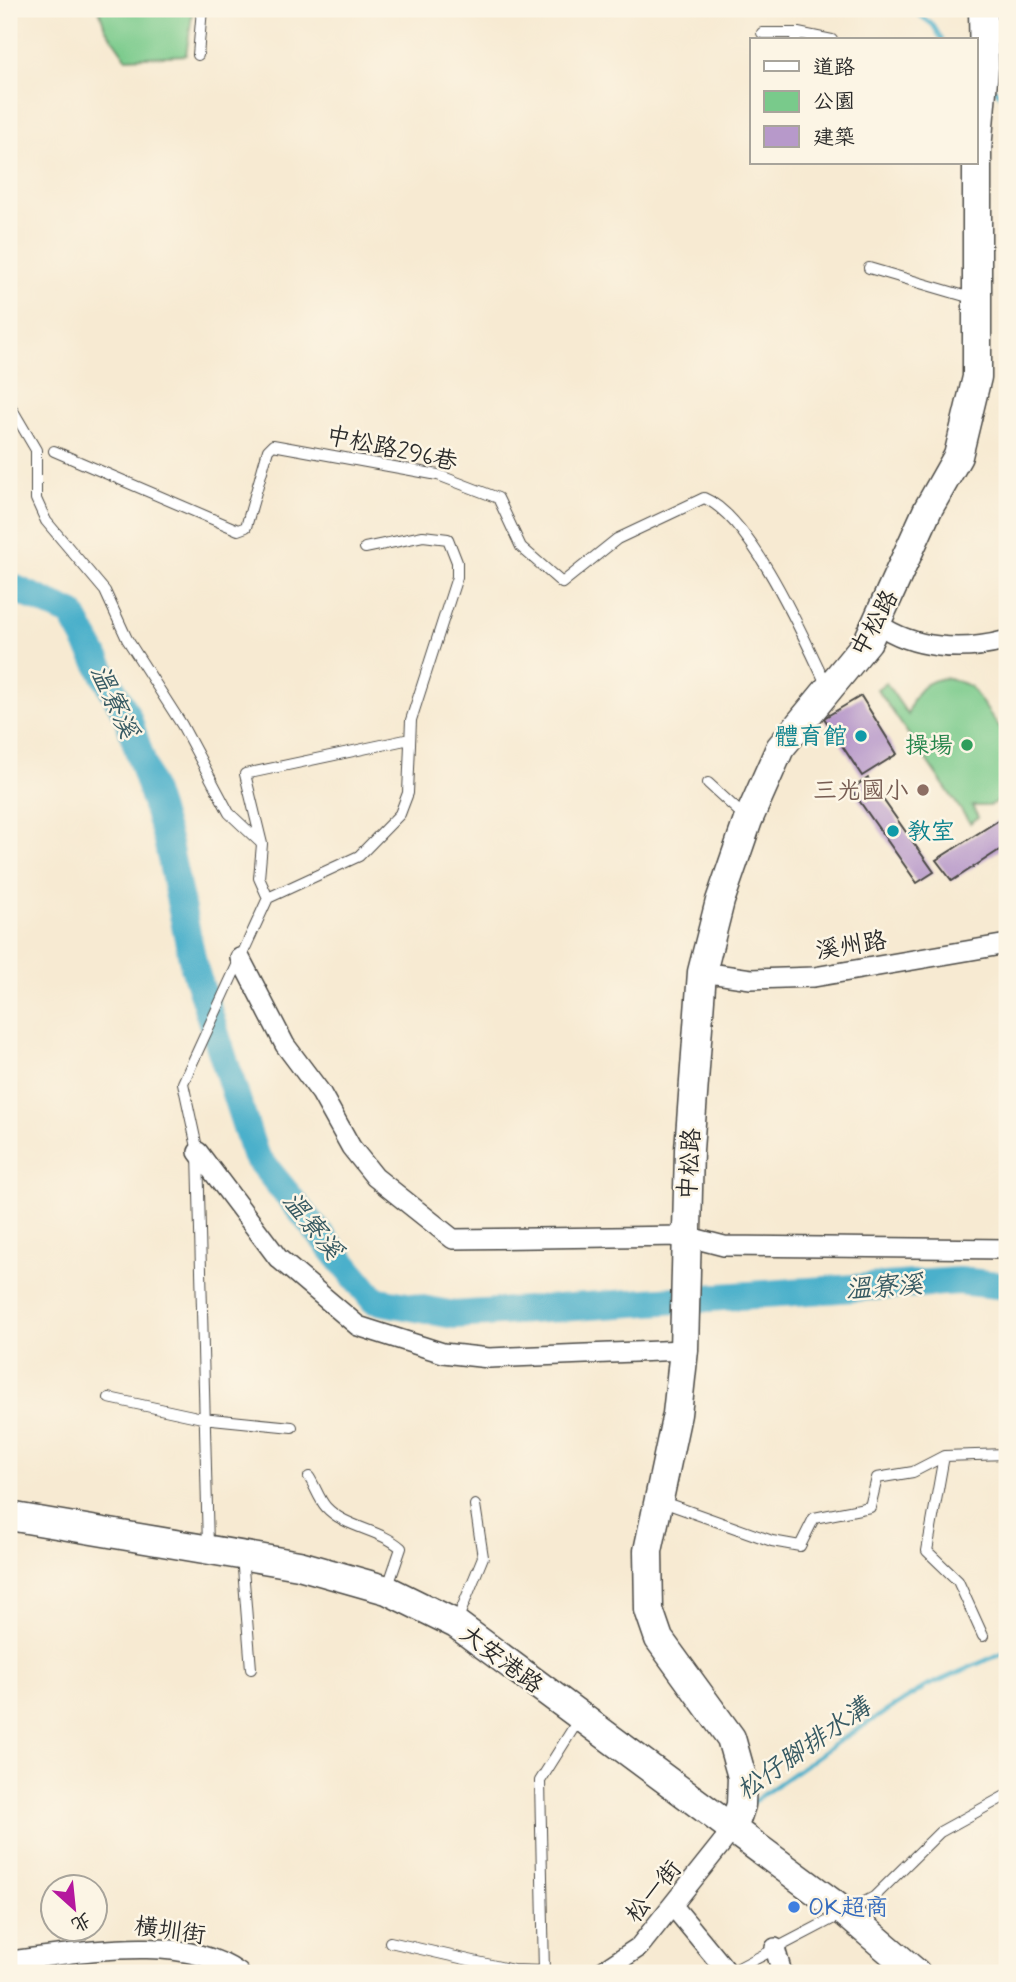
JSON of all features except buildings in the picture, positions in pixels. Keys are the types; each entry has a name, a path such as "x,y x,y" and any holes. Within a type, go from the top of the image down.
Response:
{"street":[{"name":"中松路","path":"978,118 984,9"},
{"name":"中松路","path":"685,1337 685,1246 702,972 720,901 748,820 780,748 856,659 877,624 929,509 958,456 977,377 976,164"},
{"path":"877,624 892,635 944,648 1006,642"},
{"name":"溪州路","path":"702,972 751,979 814,977 1007,944"},
{"path":"240,958 285,1045 321,1093 351,1147 375,1177 453,1239 685,1246 1007,1249"},
{"path":"198,1152 278,1258 358,1326 443,1353 489,1358 685,1337 677,1414 648,1551 649,1610 659,1639 731,1738 742,1777 741,1805 733,1829"},
{"name":"大安港路","path":"9,1516 299,1565 387,1590 456,1624 847,1914 916,1973"},
{"name":"松一街","path":"600,1973 639,1947 733,1829"},
{"path":"673,1906 728,1973"},
{"name":"橫圳街","path":"9,1961 132,1947 180,1952 226,1964 239,1973"},
{"path":"775,1948 782,1973"}],"lane":[{"path":"198,55 202,9"},
{"path":"762,33 796,37"},
{"path":"869,268 978,301"},
{"path":"9,404 36,450 36,499 46,521 106,591 127,639 182,725 229,813 262,844"},
{"name":"中松路296巷","path":"54,451 238,530 246,527 268,450 273,445 438,475 498,498 521,547 562,583 605,546 704,498 732,521 771,575 828,689"},
{"path":"208,1551 202,1418 198,1152 183,1083 268,898 359,856 400,814 408,793 411,720 457,577 457,562 448,539 423,536 365,548"},
{"path":"268,898 259,878 262,844 245,774 410,739"},
{"path":"708,783 748,820"},
{"path":"109,1398 202,1418 292,1427"},
{"path":"660,1501 772,1541 800,1546 814,1518 870,1507 877,1478 913,1472 944,1456 1007,1454"},
{"path":"944,1456 928,1552 958,1581 983,1636"},
{"path":"309,1477 326,1508 348,1522 393,1541 401,1548 387,1590"},
{"path":"456,1624 483,1557 475,1505"},
{"path":"242,1556 251,1669"},
{"path":"390,1942 513,1970 544,1972 540,1781 580,1718"},
{"path":"728,1973 847,1914 874,1897 940,1832 1007,1795"}],"green space":[{"path":"99,9 193,9 186,55 126,58 105,28"},
{"path":"949,678 970,686 1007,738 1007,797 989,806 972,806 978,817 970,823 877,689 886,683 908,715 921,688 933,681"}],"waterway":[{"path":"911,9 933,25 941,38"},
{"path":"994,89 1007,100"},
{"name":"溫寮溪","path":"9,586 72,614 128,718 167,840 194,967 255,1155 374,1300 454,1315 959,1281 1007,1286"},
{"name":"松仔腳排水溝","path":"753,1802 839,1741 925,1687 1007,1651"}],"place":[{"name":"體育館","path":"861,736"},
{"name":"操場","path":"967,745"},
{"name":"三光國小","path":"923,790"},
{"name":"教室","path":"893,831"},
{"name":"OK超商","path":"794,1907"}]}
